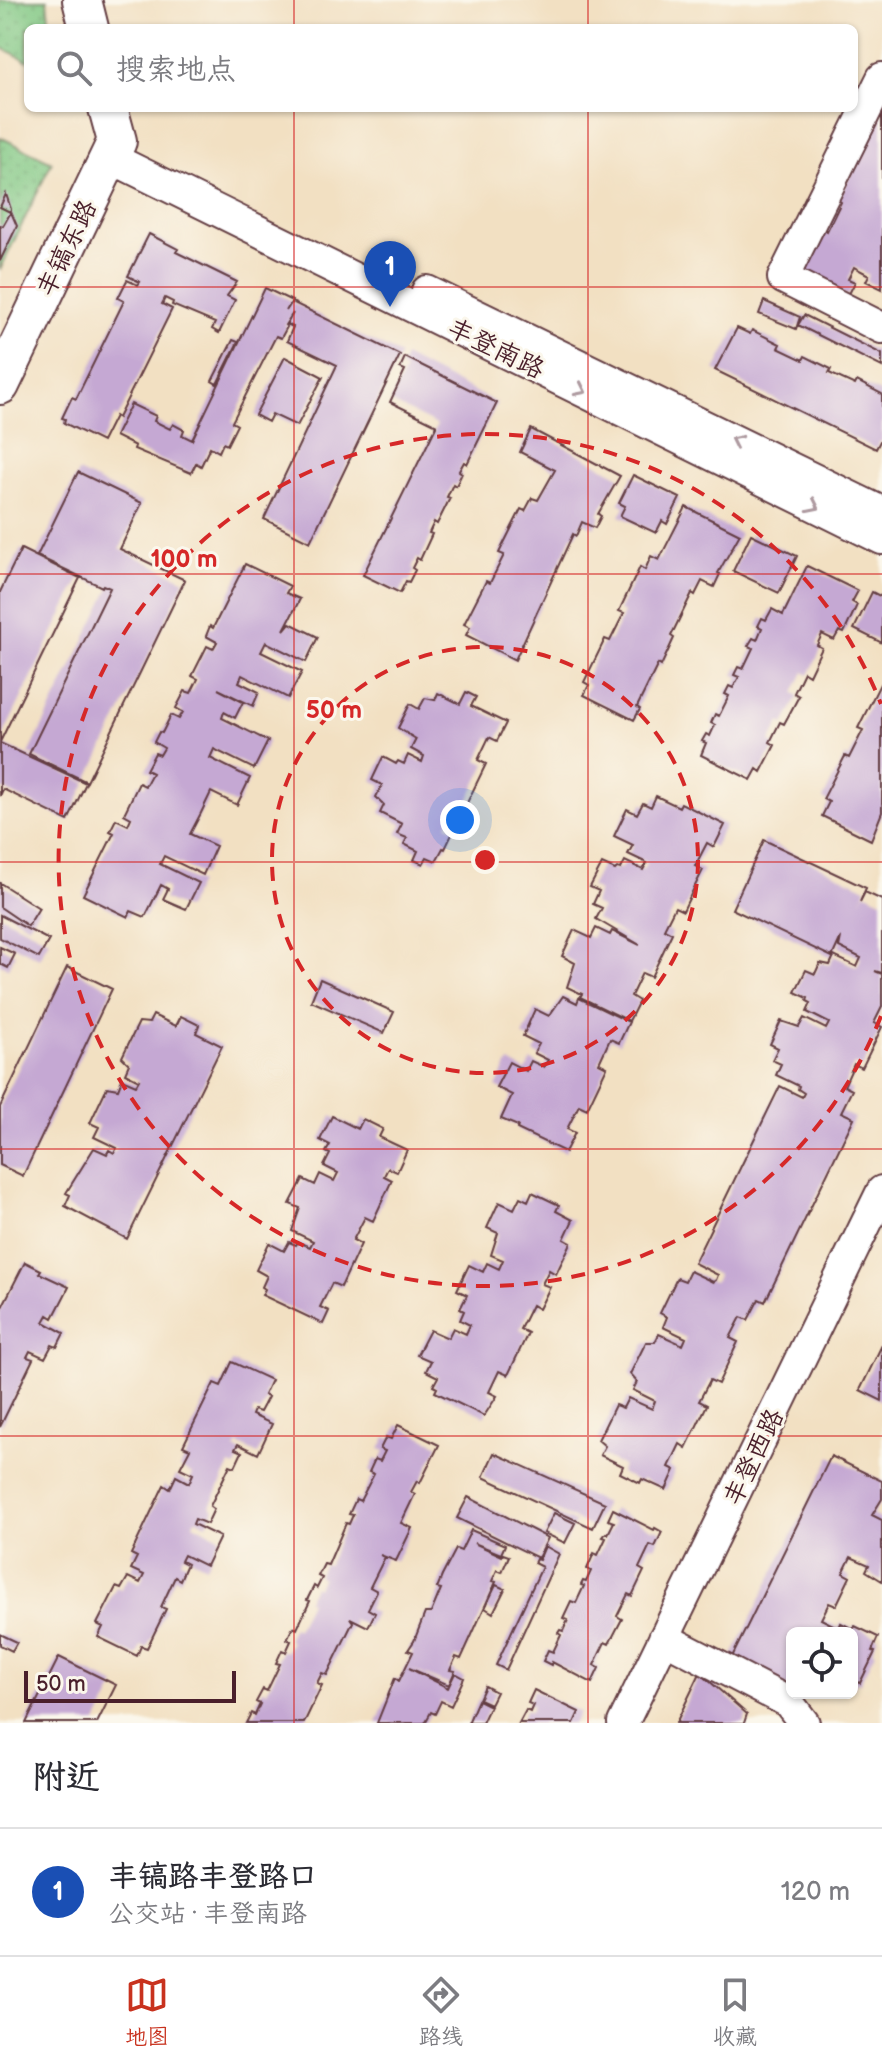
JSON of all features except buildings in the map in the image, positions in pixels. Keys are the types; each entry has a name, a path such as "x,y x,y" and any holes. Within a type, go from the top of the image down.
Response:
{"main road":[{"path":"82,0 88,24"},
{"name":"丰镐东路","path":"0,385 111,135"}],"street":[{"path":"882,78 783,278 882,328"},
{"name":"丰登南路","path":"111,135 882,512"},
{"name":"丰登南路","path":"111,135 882,539"},
{"name":"丰登西路","path":"623,1723 882,1191"},
{"path":"664,1638 788,1702 804,1723"}],"green space":[{"path":"0,0 47,0 50,24 24,24 24,59 0,47"},
{"path":"0,137 52,162 0,270"}],"place":[{"name":"丰镐路丰登路口","path":"390,307"}]}
